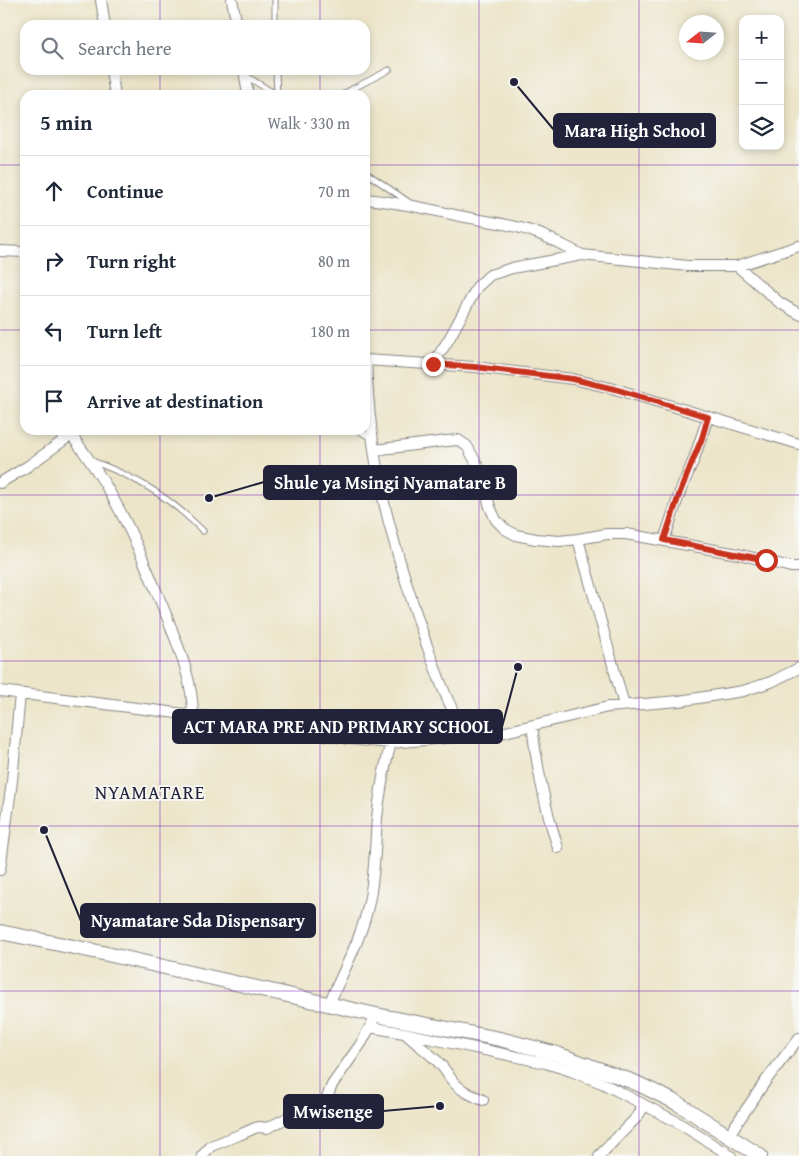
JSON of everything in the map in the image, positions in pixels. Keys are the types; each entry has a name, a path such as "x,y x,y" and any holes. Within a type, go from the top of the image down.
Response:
{"main road":[{"path":"0,932 329,1004 373,1021 500,1038 557,1054 634,1082 677,1103 760,1156"}],"street":[{"path":"101,0 103,20"},
{"path":"232,0 236,20"},
{"path":"112,75 114,90"},
{"path":"245,75 247,90"},
{"path":"370,200 414,206 500,223 533,232 556,241 582,255"},
{"path":"433,364 477,287 490,275 512,268 582,255 688,266 736,266 799,246"},
{"path":"0,251 20,252"},
{"path":"736,266 780,303 799,314"},
{"path":"370,360 505,370 573,379 615,389 799,444"},
{"path":"664,540 708,417"},
{"path":"370,420 381,489 392,536 446,696 459,723 468,736"},
{"path":"0,482 28,466 72,435"},
{"path":"76,435 136,542 157,592 183,659 193,702 192,715"},
{"path":"374,450 458,440 467,446 480,468 490,507 496,520 505,529 516,535 559,541 607,534 626,534 738,554 791,567 799,566"},
{"path":"578,539 624,705"},
{"path":"0,691 249,722 349,739 391,743 502,733 608,707 679,701 743,691 771,682 799,668"},
{"path":"0,870 12,781 20,694"},
{"path":"532,726 537,768 558,848"},
{"path":"329,1004 355,946 369,903 383,771 391,743"},
{"path":"202,1156 211,1146 255,1128 273,1126 289,1117 301,1106 321,1113 332,1085 362,1042 373,1021 404,1033 546,1063 602,1083 677,1122 731,1156"},
{"path":"404,1033 434,1058 450,1078 464,1091 483,1100"},
{"path":"728,1136 767,1079 799,1038"},
{"path":"599,1156 637,1117 641,1111 641,1103"}],"lane":[{"path":"275,0 275,20"},
{"path":"351,90 389,70"},
{"path":"248,75 270,90"},
{"path":"276,75 277,90"},
{"path":"370,176 414,206"},
{"path":"366,435 372,438"},
{"path":"90,460 119,471 146,485 166,498 203,530"}],"place":[{"name":"Mara High School","path":"514,82"},
{"name":"Shule ya Msingi Nyamatare B","path":"209,498"},
{"name":"ACT MARA PRE AND PRIMARY SCHOOL","path":"518,667"},
{"name":"Nyamatare Sda Dispensary","path":"44,830"},
{"name":"Mwisenge","path":"440,1106"}],"district":[{"name":"NYAMATARE","path":"150,792"}],"route":[{"path":"433,364 573,379 615,389 708,417 664,540 766,560"}]}
